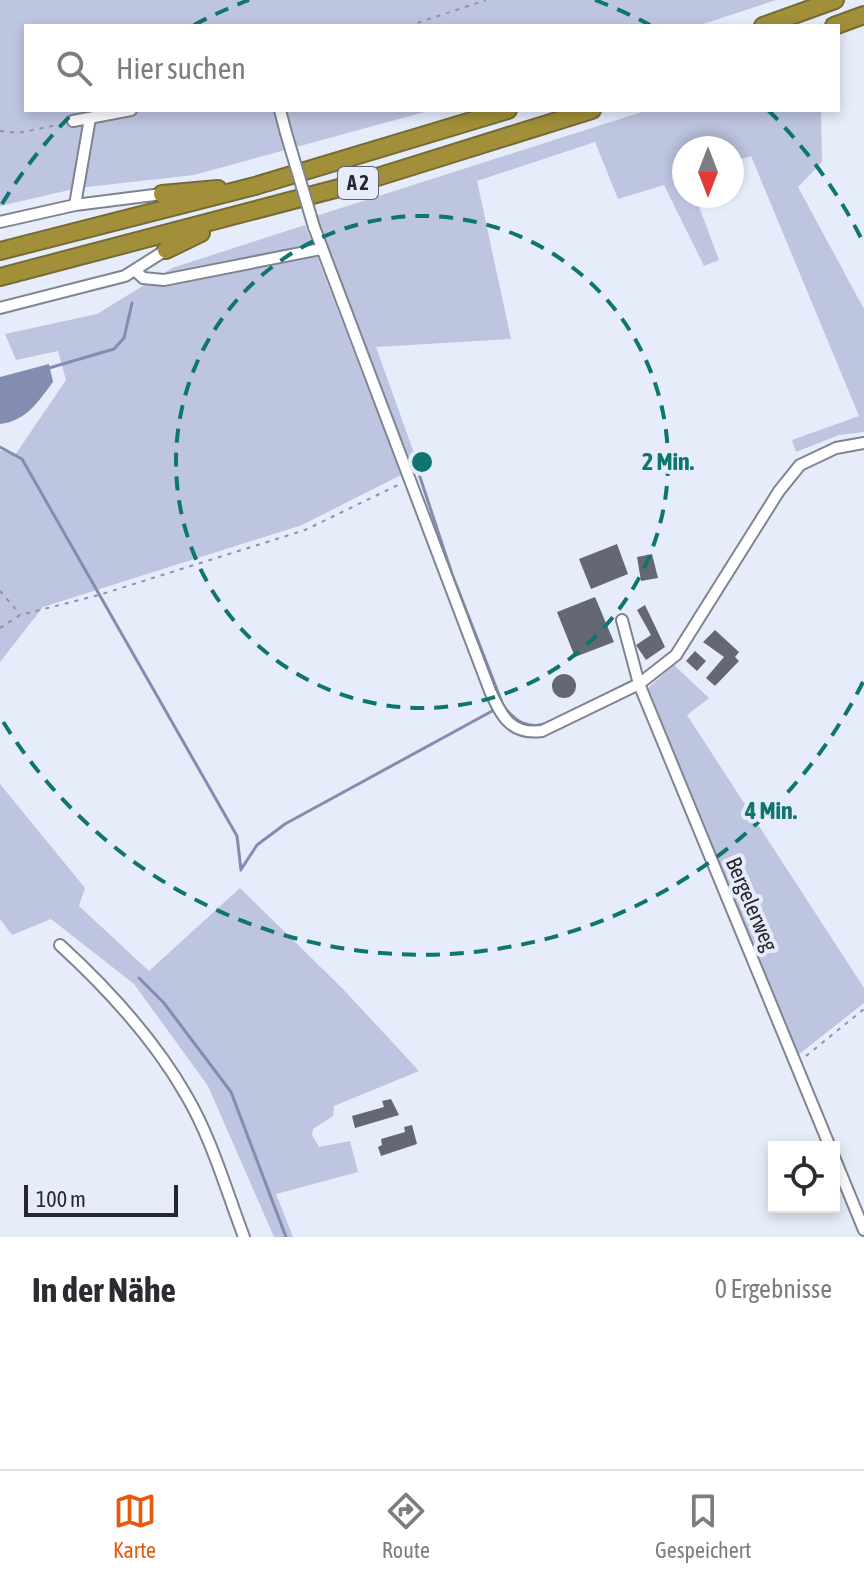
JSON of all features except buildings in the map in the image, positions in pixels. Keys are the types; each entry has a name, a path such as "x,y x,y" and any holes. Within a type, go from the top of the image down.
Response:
{"highway":[{"path":"769,24 835,0"},
{"path":"839,24 864,15"},
{"name":"A 2","path":"0,251 255,186 501,112"},
{"name":"A 2","path":"0,277 229,218 585,112"},
{"path":"162,194 255,186"},
{"path":"166,250 229,218"}],"street":[{"path":"73,121 121,112"},
{"path":"281,112 321,249 490,691 510,726 526,733 542,731 639,684 676,655 779,491 800,465 836,448 864,443"},
{"path":"75,205 90,118"},
{"path":"0,222 75,205 162,194"},
{"path":"135,270 143,278 164,280 321,249"},
{"path":"0,308 89,288 135,270 166,250"},
{"name":"Bergelerweg","path":"622,620 639,684 828,1141"},
{"path":"60,945 101,983 153,1047 186,1095 208,1139 244,1237"},
{"path":"840,1172 864,1230"}],"path":[{"path":"414,24 486,0"},
{"path":"0,131 18,133 73,121"},
{"path":"0,628 20,615 99,595 305,530 409,480"},
{"path":"0,591 20,615"},
{"path":"796,1063 864,1009"}],"shaded area":[{"path":"0,0 776,0 703,24 24,24 24,112 425,112 194,175 78,188 0,206"},
{"path":"642,112 821,112 822,162 798,187 864,309 864,432 839,435 796,452 792,440 859,416 751,156 744,158 744,136 672,136 672,201 664,185 618,199 595,142 477,181 511,339 376,347 419,467 412,470 316,216"},
{"path":"675,208 700,208 719,260 704,266"},
{"path":"305,225 401,475 302,525 43,607 0,662 0,450 15,455 66,380 58,351 16,360 5,334 97,314 172,268"},
{"path":"49,364 53,382 42,397 24,415 0,424 0,377"},
{"path":"674,665 709,698 687,715 864,988 864,1003 798,1055 648,688"},
{"path":"0,784 85,888 79,906 149,971 240,888 343,989 419,1071 334,1106 333,1116 313,1129 312,1135 319,1147 350,1141 358,1172 276,1194 293,1237 274,1237 208,1086 134,984 51,919 12,935 0,919"}],"waterway":[{"path":"49,368 114,349 124,338 132,303"},
{"path":"0,447 22,459 237,836 241,870"},
{"path":"418,471 452,574 503,705 523,723 535,726 550,722"},
{"path":"564,715 632,681"},
{"path":"242,868 257,845 285,824 494,710"},
{"path":"139,978 164,1003 231,1092 286,1237"}]}
